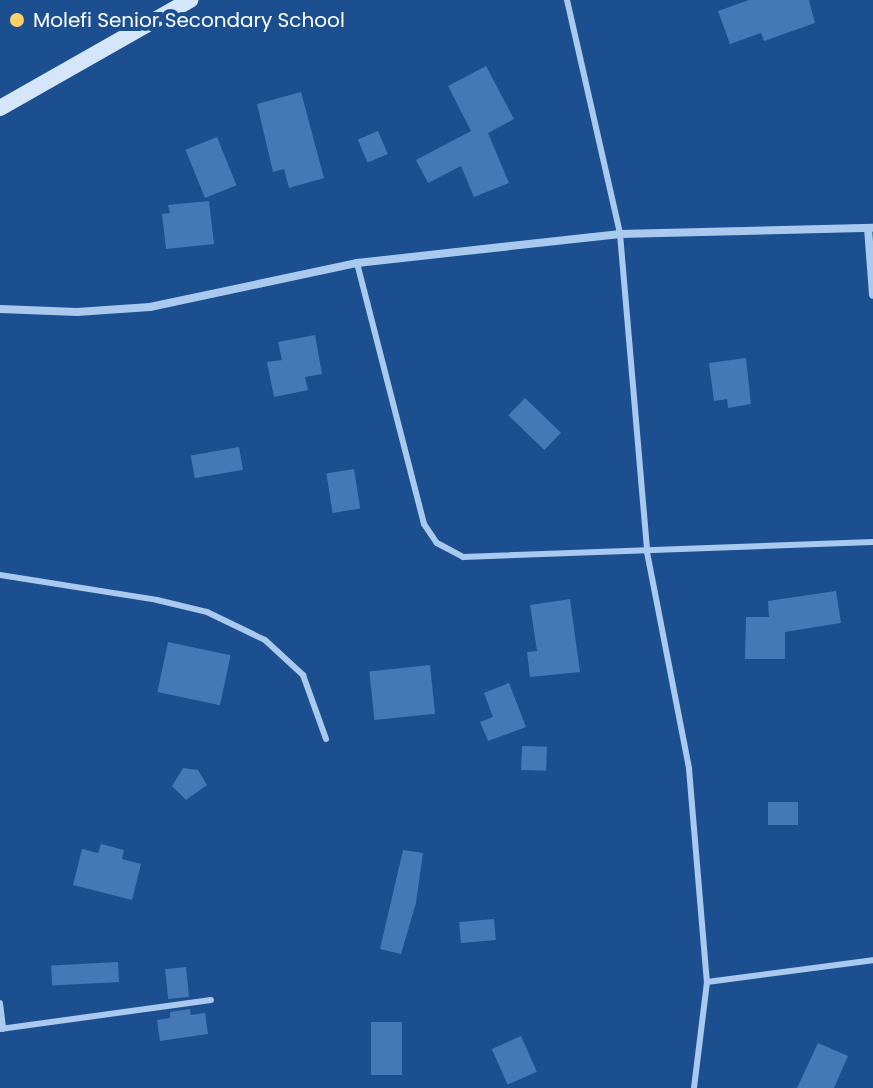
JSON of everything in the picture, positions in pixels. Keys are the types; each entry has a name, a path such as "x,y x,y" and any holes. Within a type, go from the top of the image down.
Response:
{"main road":[{"path":"0,108 190,0"}],"street":[{"path":"0,309 77,312 150,307 357,263 620,234 870,228 873,295"}],"lane":[{"path":"567,0 620,234 647,552 689,769 707,982 694,1088"},
{"path":"357,263 424,524 437,543 463,557 873,542"},
{"path":"0,575 157,600 207,612 265,640 303,675 326,739"},
{"path":"707,982 873,960"},
{"path":"0,1003 2,1029 211,1000"}],"building":[{"path":"749,0 809,0 815,23 764,41 761,33 730,44 718,11"},
{"path":"486,66 514,119 488,133 509,183 474,197 461,166 428,183 416,160 471,131 448,86"},
{"path":"301,92 324,178 289,188 284,169 273,172 257,104"},
{"path":"378,131 388,154 368,163 358,140"},
{"path":"217,137 236,185 205,198 185,150"},
{"path":"209,201 214,244 166,249 162,214 170,213 168,205"},
{"path":"315,335 322,374 305,377 308,390 274,397 267,362 282,360 278,342"},
{"path":"746,358 751,404 728,408 727,399 714,401 709,363"},
{"path":"525,398 561,433 544,450 508,415"},
{"path":"239,447 243,470 195,478 191,456"},
{"path":"354,469 360,509 333,513 326,473"},
{"path":"836,591 841,623 785,632 785,659 745,659 746,617 769,617 768,601"},
{"path":"570,599 580,672 530,677 527,652 537,651 530,605"},
{"path":"168,642 231,655 220,705 157,692"},
{"path":"430,665 435,714 374,720 369,671"},
{"path":"509,683 526,727 488,741 480,722 493,717 484,693"},
{"path":"522,746 547,747 546,771 521,770"},
{"path":"183,768 198,770 207,785 186,800 172,786"},
{"path":"768,802 798,802 798,825 768,825"},
{"path":"101,844 124,850 122,859 141,864 132,900 73,885 82,849 98,853"},
{"path":"403,850 423,853 416,903 401,954 380,949"},
{"path":"494,919 496,940 461,943 459,922"},
{"path":"118,962 119,982 52,985 51,966"},
{"path":"186,967 189,997 168,999 165,969"},
{"path":"190,1009 191,1015 205,1013 208,1034 160,1041 157,1020 170,1018 170,1012"},
{"path":"371,1022 402,1022 402,1075 371,1075"},
{"path":"521,1036 537,1072 508,1085 492,1049"},
{"path":"818,1043 848,1056 834,1088 797,1088"}],"place":[{"name":"Molefi Senior Secondary School","path":"17,20"}]}
